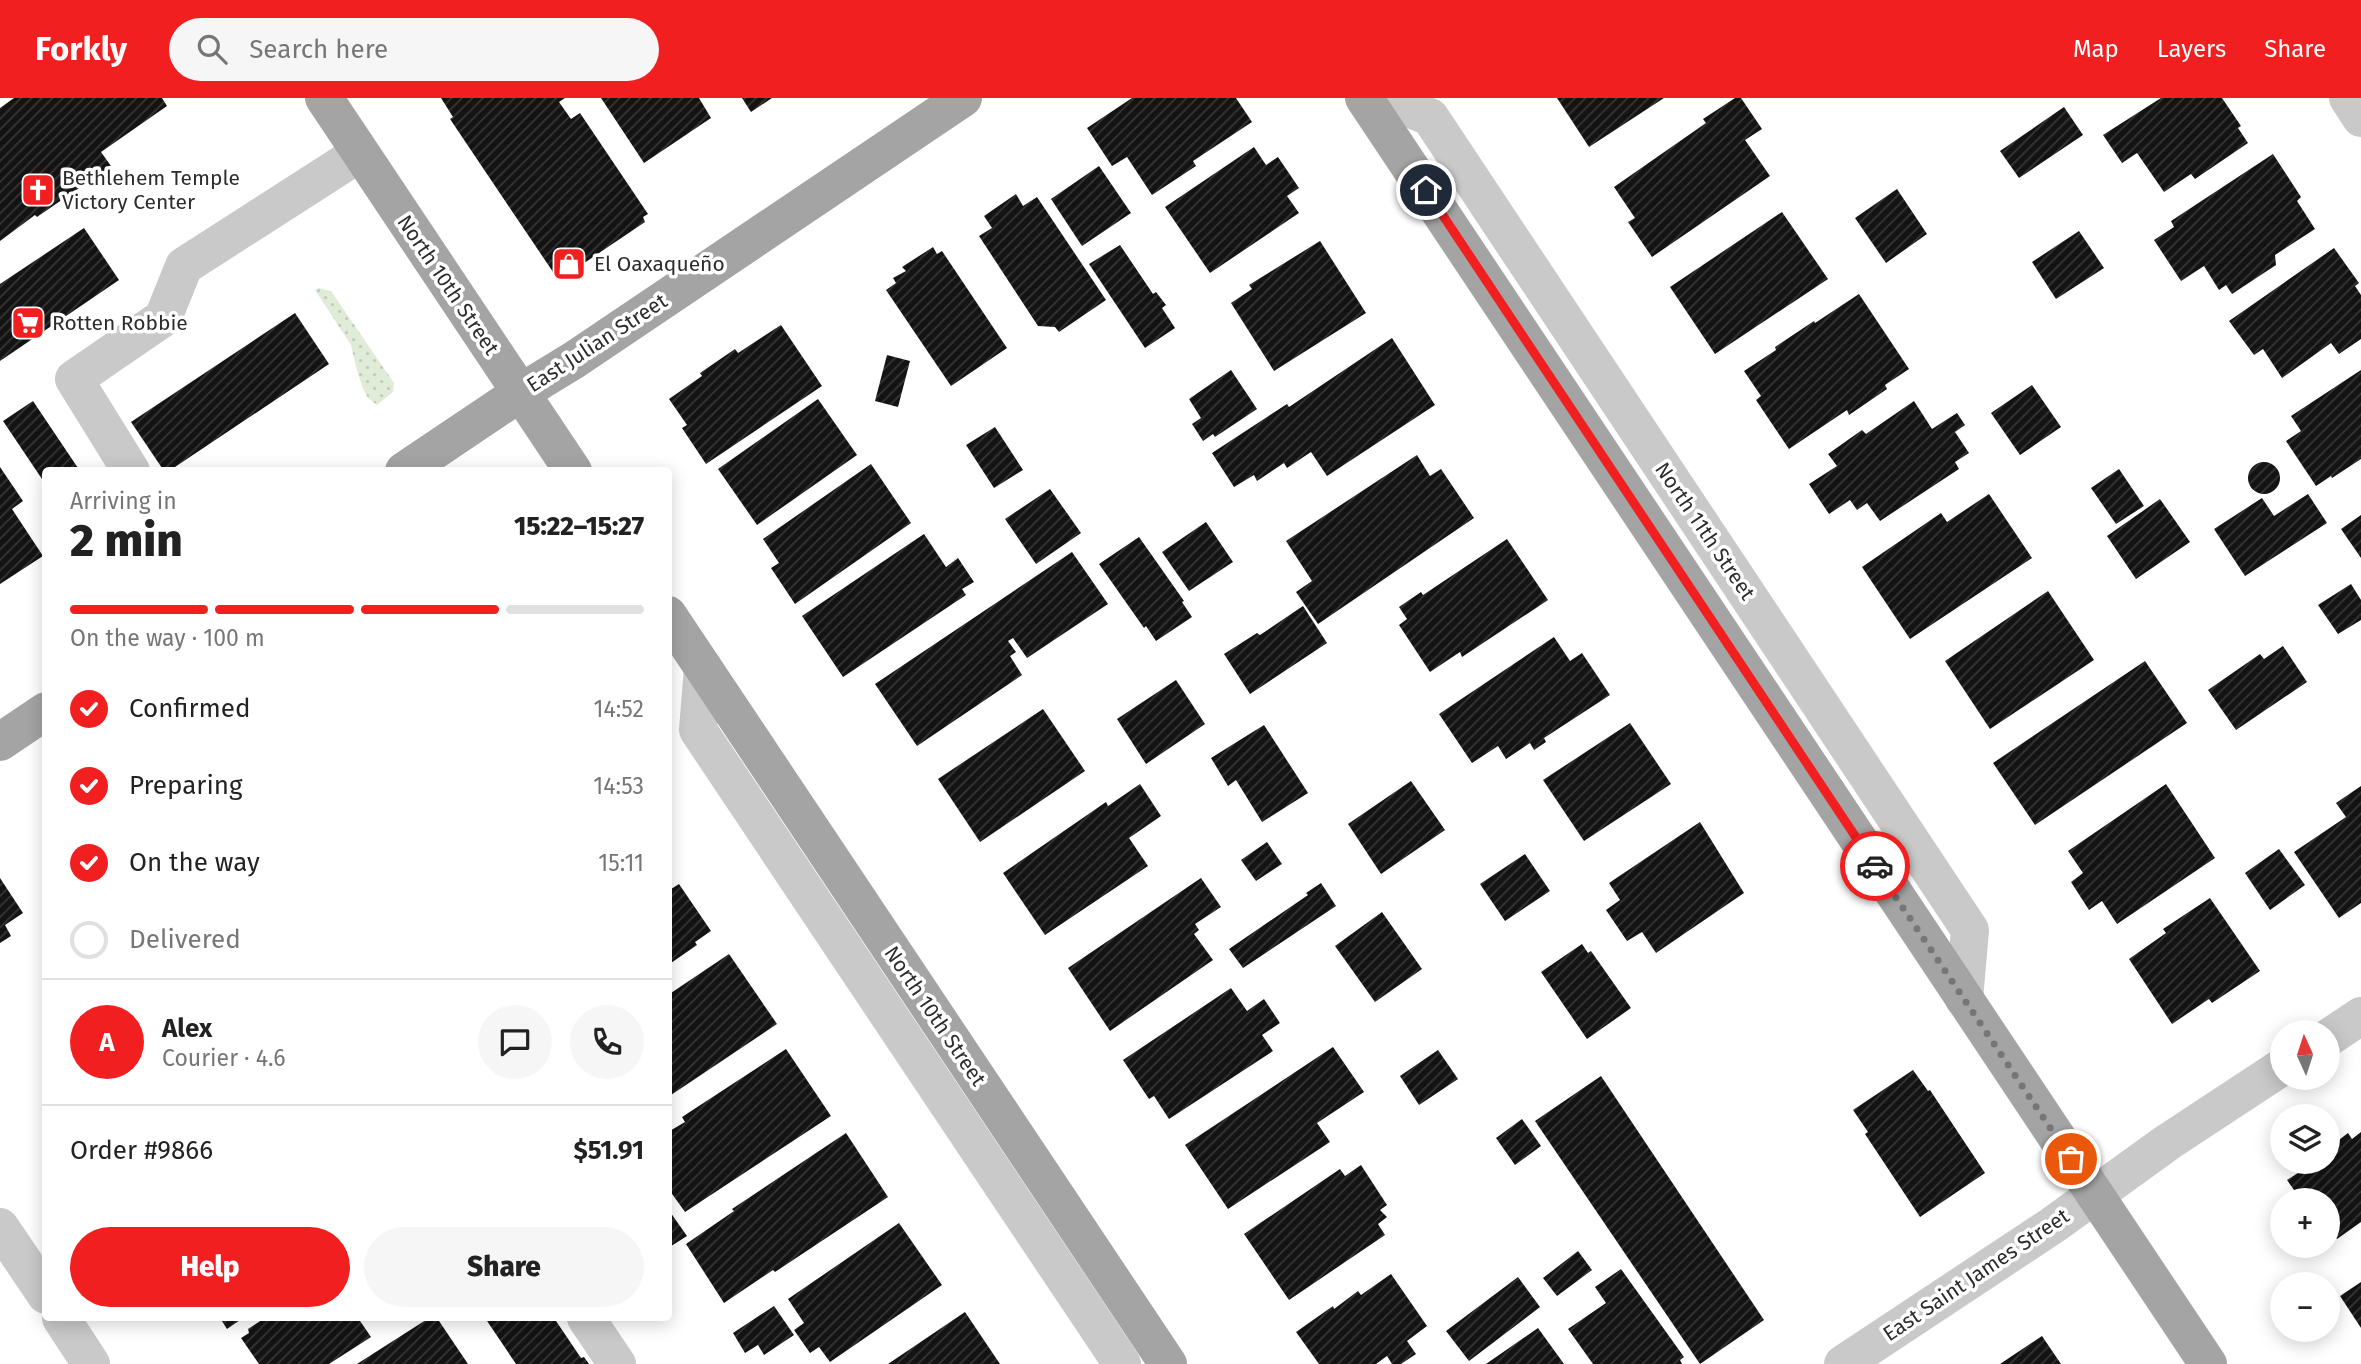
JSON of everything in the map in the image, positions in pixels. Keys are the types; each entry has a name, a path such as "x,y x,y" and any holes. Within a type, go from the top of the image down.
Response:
{"main road":[{"name":"North 10th Street","path":"324,98 570,467"},
{"name":"East Julian Street","path":"410,467 963,98"},
{"name":"North 11th Street","path":"1364,98 2208,1364"},
{"name":"North 10th Street","path":"672,621 1168,1364"},
{"path":"0,742 42,714"}],"street":[{"name":"North 11th Street","path":"1383,98 1430,117 1970,930 1964,999"},
{"path":"2348,98 2361,118"},
{"path":"129,467 74,379 163,318 184,266 360,153"},
{"name":"North 10th Street","path":"703,667 698,730 1122,1364"},
{"path":"2340,1030 2361,1016"},
{"name":"East Saint James Street","path":"1843,1364 2270,1075"},
{"path":"0,1227 11,1268 42,1292"},
{"path":"63,1321 92,1364"},
{"path":"588,1321 617,1364"}],"green space":[{"path":"319,288 331,291 394,383 393,392 377,405 368,398 363,389 351,345 315,290"}],"building":[{"name":"Bethlehem Temple Victory Center","path":"14,98 162,98 167,106 101,152 111,166 0,241 0,108"},
{"path":"441,98 565,98 559,102 571,119 580,113 648,214 643,217 645,222 565,276 562,271 558,274 556,270 553,272 450,119 453,117"},
{"path":"601,98 699,98 711,118 644,163"},
{"path":"742,98 772,98 751,112"},
{"path":"1132,98 1236,98 1252,122 1193,161 1196,166 1152,195 1127,157 1112,166 1087,128"},
{"path":"1557,98 1664,98 1589,147"},
{"path":"1735,98 1741,98 1762,129 1745,140 1770,176 1652,257 1628,222 1635,218 1614,187 1706,123 1703,119"},
{"path":"2161,98 2222,98 2241,126 2238,128 2248,143 2195,179 2191,174 2164,192 2137,153 2122,163 2103,135"},
{"path":"2064,107 2083,135 2019,178 2000,151"},
{"path":"1254,147 1266,165 1278,157 1299,188 1287,196 1299,213 1210,273 1165,207"},
{"path":"2273,154 2301,197 2297,201 2315,229 2275,255 2276,265 2232,294 2226,285 2219,290 2204,266 2181,281 2154,240 2174,227 2171,221"},
{"path":"1099,166 1131,213 1082,246 1051,199"},
{"path":"1897,189 1927,234 1886,263 1855,218"},
{"path":"1016,194 1023,206 1037,197 1106,300 1059,332 1055,327 1038,326 979,236 992,228 984,216"},
{"path":"1782,212 1828,279 1715,354 1670,287"},
{"name":"Rotten Robbie","path":"84,228 119,280 0,361 0,284"},
{"path":"2079,231 2104,268 2056,299 2032,262"},
{"path":"1320,241 1366,313 1274,371 1231,303 1252,289 1249,285"},
{"path":"1120,245 1153,294 1156,292 1166,305 1162,308 1175,328 1145,348 1089,264"},
{"path":"933,247 937,254 942,251 1007,348 951,386 886,290 896,283 893,278 906,271 902,267"},
{"path":"2334,248 2359,283 2355,286 2361,295 2361,339 2339,354 2331,343 2282,378 2263,349 2254,355 2229,321"},
{"path":"1859,294 1909,369 1885,385 1887,389 1849,415 1847,410 1789,449 1756,400 1761,396 1744,371 1776,350 1775,347"},
{"name":"Rotten Robbie","path":"295,313 329,364 175,467 161,467 131,422"},
{"path":"781,325 822,386 706,464 682,428 687,425 669,399 735,349 738,353"},
{"path":"1392,338 1435,405 1327,476 1311,452 1287,468 1284,463 1257,481 1254,475 1234,487 1212,453 1287,404 1289,407"},
{"path":"887,355 910,361 898,407 875,401"},
{"path":"1231,370 1257,409 1215,437 1213,434 1203,441 1192,424 1201,418 1189,399"},
{"path":"2361,370 2361,459 2316,486 2286,441 2301,431 2291,416"},
{"path":"2032,385 2061,427 2020,455 1991,413"},
{"path":"818,399 857,455 757,525 718,469"},
{"path":"33,401 77,467 42,467 42,479 3,421"},
{"path":"1914,401 1932,429 1957,413 1965,425 1955,432 1969,453 1955,462 1959,469 1880,521 1867,503 1857,510 1850,500 1829,514 1809,484 1837,466 1828,454 1862,430 1866,434"},
{"path":"995,427 1023,470 994,488 966,445"},
{"path":"1417,455 1430,476 1441,469 1474,518 1318,624 1296,592 1312,581 1286,541"},
{"path":"2264,462 2276,466 2280,478 2276,490 2264,494 2252,490 2248,478 2252,466"},
{"path":"871,464 911,523 795,604 771,568 779,563 763,539"},
{"path":"0,467 23,501 12,509 42,557 0,584"},
{"path":"2119,469 2144,506 2116,524 2091,488"},
{"path":"1050,489 1081,533 1036,564 1005,519"},
{"path":"1989,494 2032,558 1910,639 1862,567 1941,513 1947,522"},
{"path":"2308,494 2327,523 2245,576 2214,529 2262,498 2274,516"},
{"path":"2160,499 2190,542 2136,579 2107,536"},
{"path":"2361,515 2361,558 2341,529"},
{"path":"1206,522 1233,562 1189,591 1162,552"},
{"path":"924,534 946,567 958,558 974,582 962,589 966,595 843,677 802,616"},
{"path":"1139,537 1184,601 1182,602 1192,617 1156,641 1099,564"},
{"path":"1507,539 1548,600 1462,657 1460,652 1430,672 1399,625 1407,619 1399,607 1421,592 1423,595"},
{"path":"1072,552 1108,604 1027,658 1013,638 1008,641 1016,652 1010,656 1022,675 917,746 875,684"},
{"path":"2351,584 2361,600 2361,620 2338,634 2318,605"},
{"path":"2048,591 2094,660 1990,729 1945,661"},
{"path":"1303,606 1327,643 1250,694 1224,654 1257,633 1260,635"},
{"path":"1554,637 1570,661 1582,653 1610,695 1544,738 1546,742 1534,750 1530,743 1506,759 1498,746 1472,763 1439,714"},
{"path":"2283,646 2307,682 2236,730 2208,690 2260,654 2264,659"},
{"path":"2145,661 2187,723 2035,825 1993,763"},
{"path":"1176,680 1205,724 1146,764 1117,719"},
{"path":"1043,709 1085,771 980,842 938,779"},
{"path":"1630,723 1671,784 1584,841 1543,780"},
{"path":"1264,725 1308,793 1262,822 1236,780 1228,786 1211,758"},
{"path":"1411,781 1445,830 1381,874 1348,824"},
{"path":"1140,784 1161,816 1129,838 1148,866 1045,935 1003,873 1106,802 1108,806"},
{"path":"2166,784 2215,858 2117,924 2102,901 2089,910 2071,882 2083,873 2068,851"},
{"path":"2361,786 2361,903 2339,918 2294,852 2346,817 2336,803"},
{"path":"1700,822 1744,893 1656,953 1642,932 1627,941 1606,910 1620,900 1609,883"},
{"path":"1267,842 1282,864 1256,881 1241,860"},
{"path":"2279,849 2305,885 2270,910 2245,873"},
{"path":"1525,854 1550,891 1505,921 1480,884"},
{"path":"0,878 23,913 5,925 11,936 0,943"},
{"path":"1201,878 1221,907 1195,924 1199,930 1194,934 1213,960 1110,1031 1068,968"},
{"path":"1321,883 1336,906 1243,968 1229,949 1308,895 1306,893"},
{"path":"679,884 711,931 695,942 697,945 672,962 672,888"},
{"path":"2210,898 2260,971 2212,1003 2209,999 2172,1024 2129,959 2166,933 2163,929"},
{"path":"1382,912 1422,969 1375,1002 1335,946"},
{"path":"1582,944 1588,953 1591,951 1631,1008 1587,1039 1541,972"},
{"path":"729,954 777,1024 672,1094 672,992"},
{"path":"1231,988 1247,1011 1264,999 1280,1023 1262,1035 1273,1051 1169,1119 1154,1096 1149,1099 1123,1060"},
{"path":"1333,1047 1364,1092 1317,1123 1330,1142 1228,1209 1185,1145"},
{"path":"786,1049 831,1116 685,1212 672,1194 672,1130 685,1122 682,1117"},
{"path":"1438,1050 1458,1079 1419,1105 1400,1076"},
{"path":"1913,1070 1928,1091 1930,1090 1985,1173 1920,1217 1865,1134 1868,1132 1853,1110"},
{"path":"1601,1076 1764,1320 1700,1364 1535,1121"},
{"path":"1522,1119 1541,1146 1515,1165 1496,1138"},
{"path":"2361,1132 2361,1222 2340,1237 2340,1188 2293,1188 2287,1180 2296,1174 2340,1174 2340,1139 2348,1133 2352,1139"},
{"path":"846,1133 888,1197 724,1303 686,1244 734,1211 732,1209"},
{"path":"1361,1165 1387,1205 1380,1210 1387,1217 1378,1224 1385,1235 1289,1300 1244,1234 1340,1169 1345,1176"},
{"path":"672,1215 687,1236 672,1245"},
{"path":"899,1223 942,1285 830,1362 819,1347 810,1353 794,1330 804,1323 788,1299"},
{"path":"1578,1251 1592,1270 1557,1296 1543,1278"},
{"path":"1621,1269 1684,1357 1680,1360 1682,1364 1593,1364 1568,1329 1606,1303 1595,1287"},
{"path":"1391,1274 1427,1326 1407,1341 1416,1354 1401,1364 1392,1364 1387,1356 1376,1364 1319,1364 1296,1332 1333,1306 1334,1309 1358,1291 1361,1295"},
{"path":"1518,1277 1540,1307 1469,1361 1446,1331"},
{"path":"2361,1282 2361,1328 2340,1296"},
{"path":"774,1306 794,1335 764,1355 758,1345 745,1353 733,1333"},
{"path":"965,1312 1000,1364 888,1364"},
{"path":"222,1321 239,1321 227,1329"},
{"path":"260,1321 360,1321 371,1337 329,1364 259,1364 241,1338 249,1333 248,1329"},
{"path":"424,1321 439,1321 468,1364 357,1364"},
{"path":"487,1321 556,1321 581,1358 584,1357 589,1364 516,1364"},
{"path":"1538,1328 1564,1364 1486,1364"},
{"path":"2042,1336 2061,1364 2000,1364"}],"way so far":[{"path":"1875,866 2071,1159"}],"place":[{"name":"Bethlehem Temple Victory Center","path":"38,190"},
{"name":"El Oaxaqueño","path":"569,264"},
{"name":"Rotten Robbie","path":"28,323"}],"route":[{"path":"1426,190 1875,866"}]}
